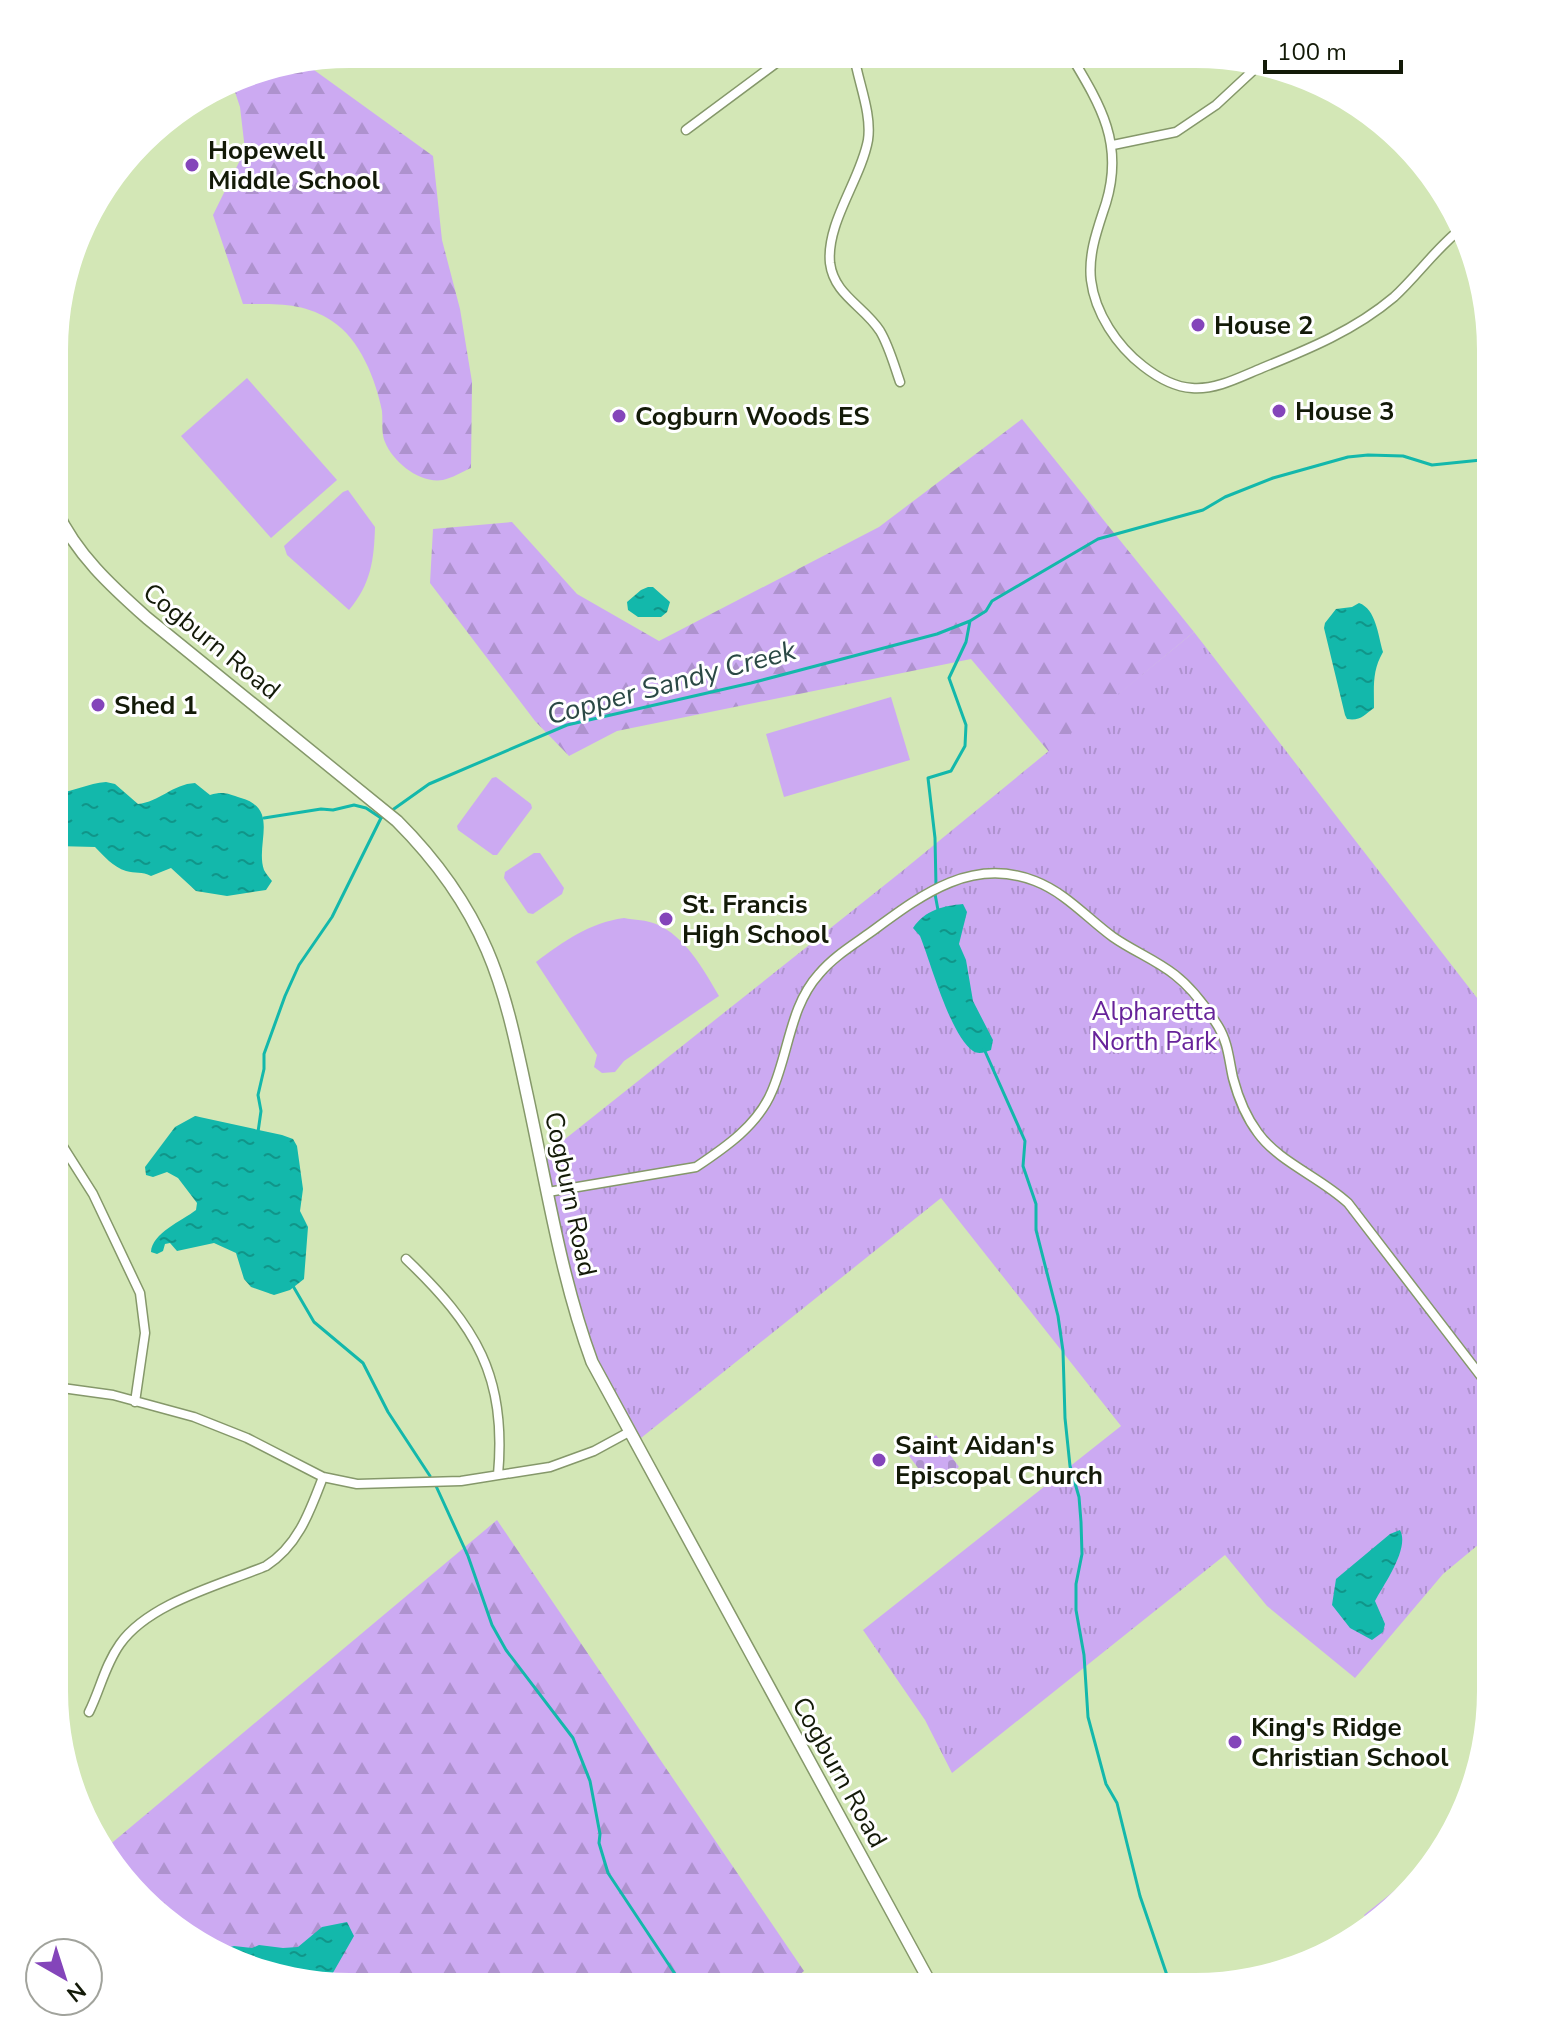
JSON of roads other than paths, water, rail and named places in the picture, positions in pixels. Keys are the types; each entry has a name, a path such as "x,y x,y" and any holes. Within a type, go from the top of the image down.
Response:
{"street":[{"path":"686,130 769,68"},
{"path":"856,68 869,135 836,226 830,264 843,293 879,329 900,382"},
{"path":"1078,68 1095,96 1113,145 1112,177 1090,263 1095,298 1123,348 1147,370 1175,385 1191,388 1226,383 1317,346 1350,328 1394,297 1453,237"},
{"path":"1113,145 1176,132 1216,105 1250,73"},
{"name":"Cogburn Road","path":"68,532 75,545 114,588 147,618 397,821 442,872 475,924 497,974 522,1071 568,1286 592,1362 925,1973"},
{"path":"548,1192 696,1167 747,1127 765,1105 800,1003 812,981 828,963 893,915 945,882 994,872 1020,876 1058,892 1110,935 1173,973 1192,991 1226,1042 1238,1094 1257,1133 1282,1157 1322,1181 1348,1203 1476,1370"},
{"path":"68,1155 93,1194 140,1293 145,1333 135,1402"},
{"path":"406,1259 461,1319 487,1367 498,1398 498,1475"},
{"path":"68,1389 113,1395 194,1417 247,1438 323,1477 357,1484 461,1481 550,1467 594,1451 629,1432"},
{"path":"89,1712 112,1657 127,1635 172,1604 277,1559 299,1533 323,1477"}],"water":[{"path":"648,587 653,587 670,602 667,612 661,617 638,617 628,610 627,602"},
{"path":"1359,603 1373,617 1383,652 1375,672 1374,708 1359,718 1347,719 1324,628 1336,609"},
{"path":"195,783 210,795 226,794 253,803 263,819 262,860 264,870 272,881 266,890 227,896 196,891 171,868 151,876 129,872 113,864 95,847 68,846 68,791 93,784 115,784 138,804"},
{"path":"963,904 967,912 959,944 966,960 973,1001 993,1040 991,1050 982,1053 973,1051 957,1030 920,936 913,928 935,910"},
{"path":"195,1116 282,1135 293,1139 297,1146 303,1189 300,1211 308,1227 304,1279 290,1290 274,1295 251,1287 244,1279 236,1253 214,1243 177,1251 170,1243 165,1244 163,1251 157,1254 151,1252 156,1239 196,1210 197,1203 178,1178 167,1172 153,1177 146,1175 145,1167 175,1127"},
{"path":"1400,1530 1402,1546 1399,1556 1375,1601 1385,1624 1383,1632 1372,1640 1350,1628 1332,1605 1336,1579 1390,1534"},
{"path":"347,1922 354,1936 333,1972 295,1968 231,1947 298,1947 322,1927"}],"waterway":[{"name":"Copper Sandy Creek","path":"391,811 429,784 567,725 751,683 937,634 970,621 986,611 992,601 1098,539 1203,510 1225,497 1273,478 1348,457 1368,455 1403,456 1432,465 1477,460"},
{"path":"936,886 935,838 928,778 951,771 965,746 966,725 949,678 966,642 970,621"},
{"path":"264,818 354,805 366,808 381,818"},
{"name":"Copper Sandy Creek","path":"258,1132 261,1111 258,1095 264,1054 285,996 299,965 332,917 385,815"},
{"path":"935,894 938,910"},
{"path":"984,1049 1025,1141 1023,1166 1036,1204 1036,1230 1058,1316 1070,1466 1079,1497 1081,1522 1082,1554 1076,1584 1076,1610 1084,1655 1088,1717 1106,1784 1117,1803 1140,1896 1166,1973"},
{"name":"Copper Sandy Creek","path":"293,1286 314,1322 363,1363 388,1412 430,1476"},
{"name":"Copper Sandy Creek","path":"436,1486 468,1556 492,1625 506,1650 573,1738 590,1781 599,1843 608,1873 674,1973"}],"place":[{"name":"Hopewell Middle School","path":"192,165"},
{"name":"House 2","path":"1198,325"},
{"name":"House 3","path":"1279,411"},
{"name":"Cogburn Woods ES","path":"619,416"},
{"name":"Shed 1","path":"98,705"},
{"name":"St. Francis High School","path":"666,919"},
{"name":"Saint Aidan's Episcopal Church","path":"879,1460"},
{"name":"King's Ridge Christian School","path":"1235,1742"}],"park label":[{"name":"Alpharetta North Park","path":"1154,1026"}]}
